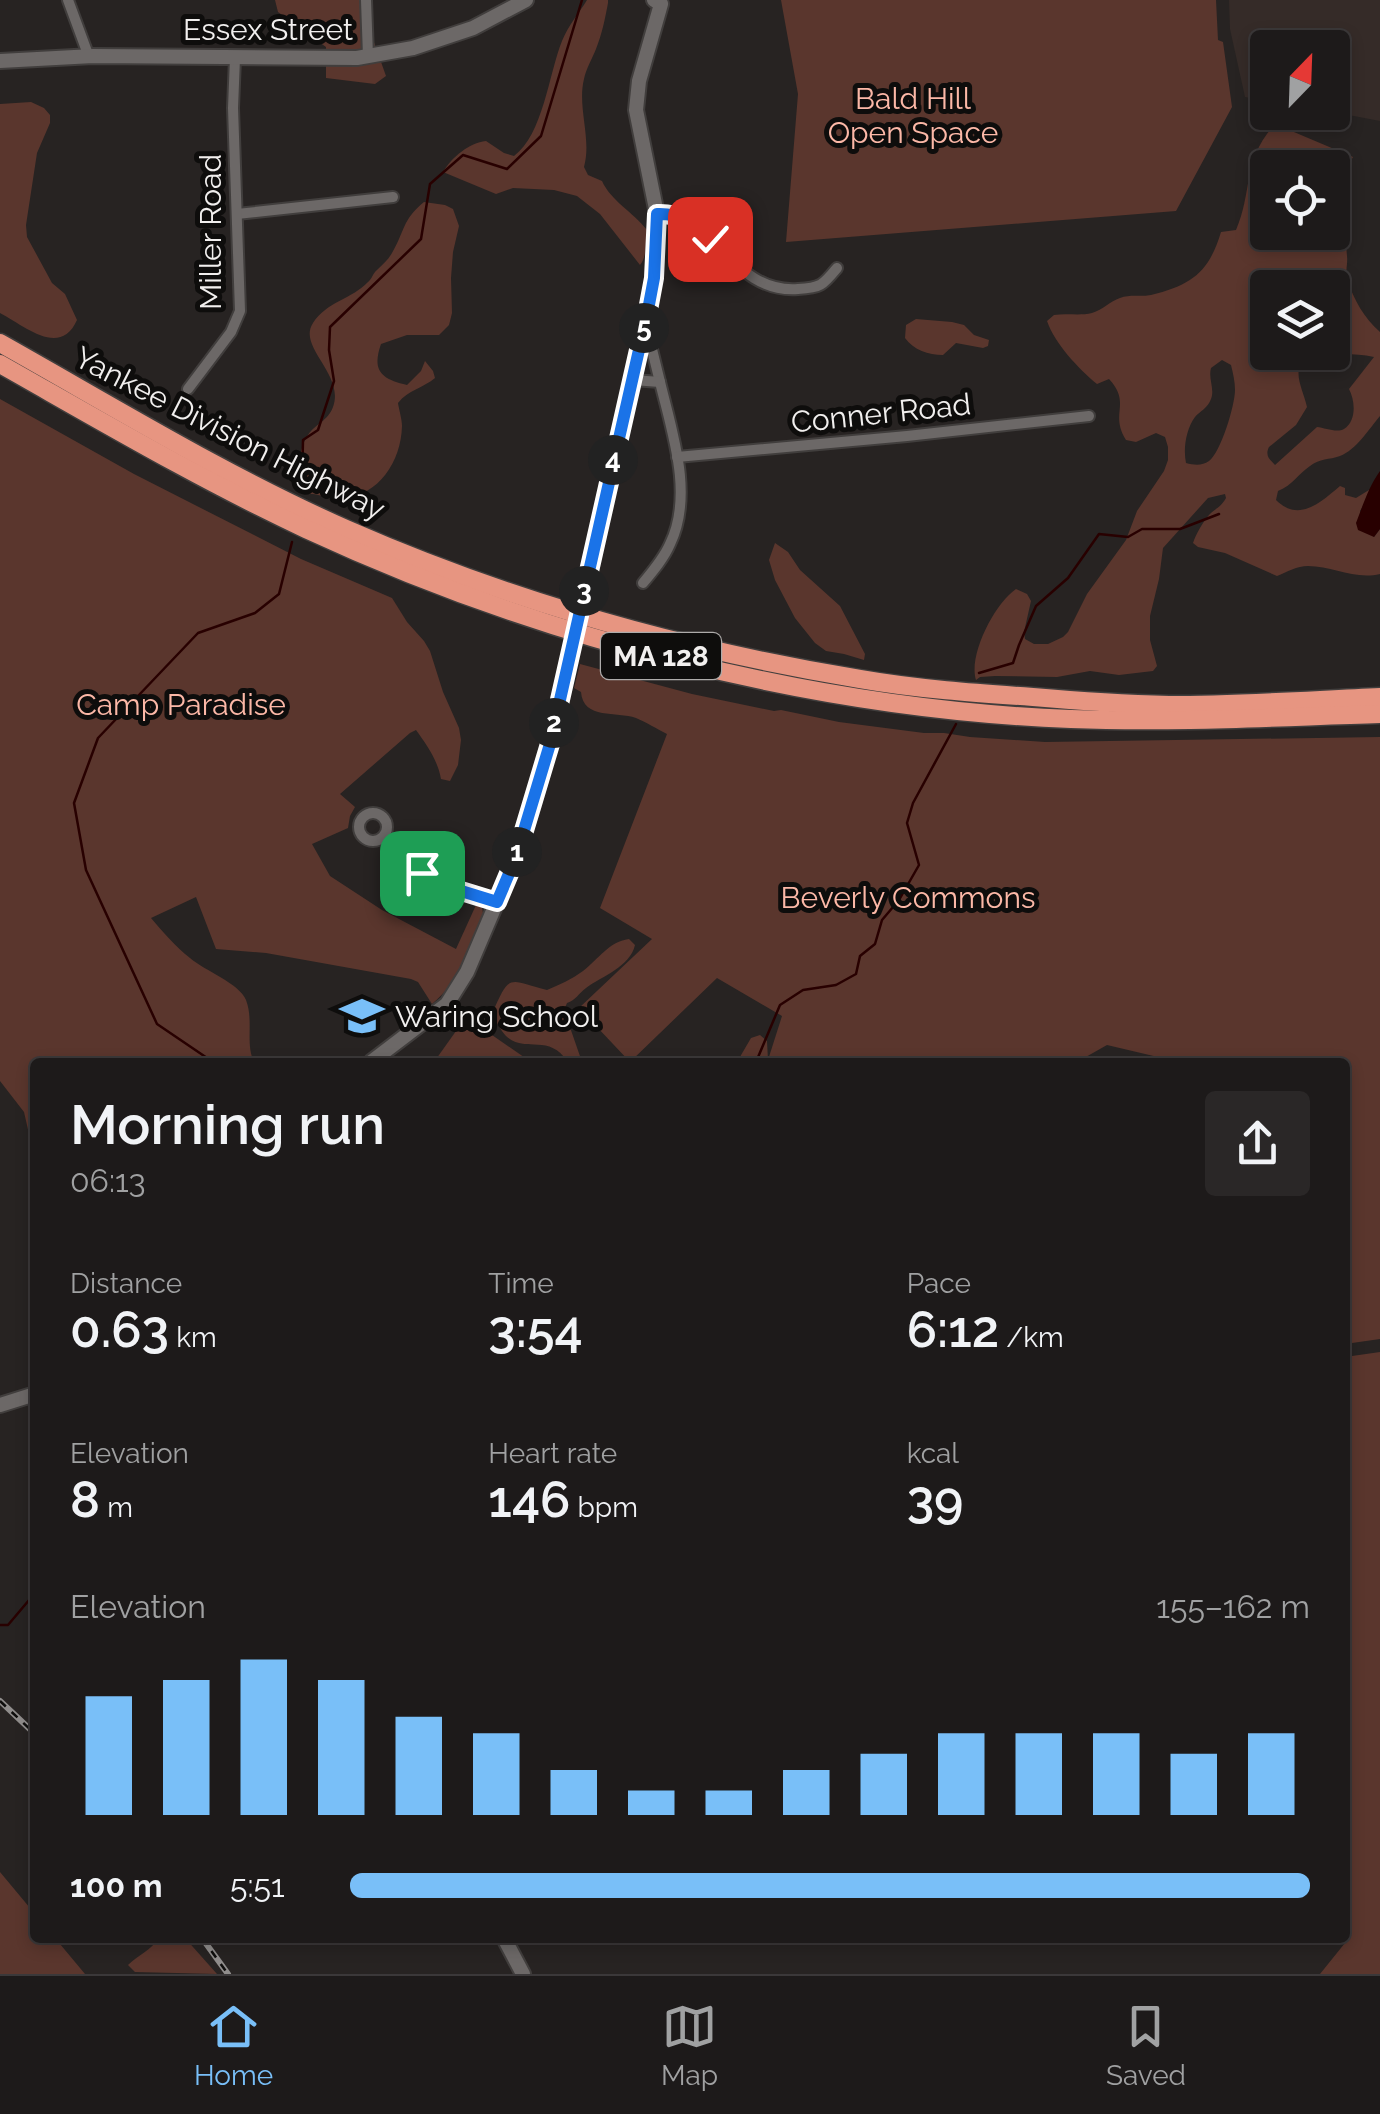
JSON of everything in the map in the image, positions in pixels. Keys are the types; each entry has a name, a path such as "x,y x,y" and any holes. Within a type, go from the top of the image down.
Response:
{"highway":[{"name":"Yankee Division Highway","path":"0,343 225,468 349,530 550,606 698,647 862,680 1060,699 1168,704 1380,697"},
{"name":"Yankee Division Highway","path":"0,364 307,530 542,621 662,656 774,682 872,699 1034,717 1174,721 1380,714"}],"street":[{"path":"68,0 89,57"},
{"path":"366,0 368,56"},
{"name":"Essex Street","path":"0,62 89,57 368,56 413,48 474,28 526,0"},
{"path":"376,1058 447,1004 467,972 516,857 544,767 654,278 657,214 636,110 639,81 662,1"},
{"name":"Miller Road","path":"188,389 231,332 240,311 235,58"},
{"path":"237,214 393,197"},
{"path":"657,214 684,218 751,277 776,289 816,288 837,268"},
{"path":"644,583 677,528 680,488 677,457 646,323"},
{"path":"632,380 660,382"},
{"name":"Conner Road","path":"677,457 1089,416"},
{"path":"382,838 422,873 497,902"},
{"path":"0,1405 30,1396"},
{"path":"506,1943 522,1974"}],"shaded area":[{"path":"1229,0 1380,0 1380,121 1350,115 1350,30 1250,30 1250,98 1245,97 1230,29"},
{"path":"1380,471 1380,529 1374,537 1358,530 1356,523"}],"green space":[{"path":"275,0 359,0 386,76 375,84 326,78 326,47 278,12"},
{"path":"587,0 608,3 582,90 584,167 647,230 640,265 600,214 577,196 554,190 513,188 496,194 443,172 462,152 480,142 486,141 514,156 524,146 539,119 562,41"},
{"name":"Bald Hill Open Space","path":"781,0 1216,0 1218,40 1223,42 1232,107 1176,211 786,242 798,94"},
{"path":"31,102 44,108 50,123 37,153 27,237 52,283 65,294 77,320 70,331 52,338 0,313 0,104"},
{"path":"1270,130 1289,130 1336,150 1257,150"},
{"path":"1250,178 1250,250 1346,250 1346,270 1250,270 1250,370 1299,370 1307,407 1296,425 1269,447 1268,457 1275,465 1317,427 1338,431 1351,421 1354,410 1349,389 1374,357 1350,355 1350,286 1360,308 1380,332 1380,416 1351,449 1314,463 1278,491 1276,500 1285,507 1301,510 1317,504 1340,486 1345,488 1345,495 1356,498 1369,490 1360,511 1374,537 1380,529 1380,574 1361,575 1308,566 1277,576 1225,553 1198,547 1193,543 1200,528 1226,498 1225,494 1208,498 1163,548 1150,616 1150,640 1157,666 1153,671 1119,675 1090,671 1057,677 995,676 976,680 976,657 985,630 1016,589 1031,601 1025,639 1048,644 1068,632 1087,594 1126,540 1137,511 1168,460 1165,437 1156,433 1136,442 1126,440 1119,423 1116,388 1109,379 1097,384 1082,371 1061,347 1047,321 1054,315 1092,313 1116,299 1151,295 1188,281 1211,257 1221,232 1236,230","holes":["1222,360 1231,365 1235,390 1230,417 1214,456 1204,464 1186,463 1189,427 1208,405 1212,395 1211,368"]},
{"path":"424,202 453,209 459,226 453,252 449,325 439,335 407,335 381,344 377,361 381,372 398,383 407,385 425,361 435,378 398,403 401,439 392,464 377,484 342,499 304,494 299,473 302,448 311,431 331,412 335,395 333,383 311,342 313,323 325,310 369,281"},
{"path":"916,319 964,325 974,335 989,340 988,346 956,343 943,355 922,351 905,338 906,325"},
{"name":"Camp Paradise","path":"0,399 134,474 301,559 392,598 430,651 459,728 458,765 450,781 441,779 424,741 416,730 410,733 340,794 355,807 348,828 312,844 330,876 382,910 456,949 476,905 482,907 484,919 457,976 432,1004 418,982 411,979 266,953 216,949 196,897 151,918 185,954 242,994 248,1008 253,1058 30,1058 30,1138 24,1112 0,1081"},
{"path":"775,543 840,606 865,654 864,660 826,651 795,618 769,560"},
{"name":"Beverly Commons","path":"580,664 692,694 839,722 1045,742 1380,737 1380,1339 1350,1343 1350,1058 1162,1058 1107,1045 1084,1058 769,1058 782,1016 717,978 634,1058 626,1058 579,1008 652,939 600,908 667,734 636,718 594,711 574,688"},
{"path":"629,939 635,945 615,970 586,988 564,1010 581,1058 564,1058 553,1048 521,1043 506,1036 492,1014 507,985 517,982 547,990 579,974 615,944"},
{"path":"466,1017 525,1058 437,1058"},
{"name":"Beverly Commons","path":"760,1035 767,1041 768,1058 739,1058 751,1038"},
{"path":"1380,1352 1380,1974 1320,1974 1345,1943 1350,1943 1350,1356"},
{"path":"0,1872 30,1908 30,1943 59,1943 85,1974 0,1974"},
{"path":"189,1943 217,1974 135,1972 128,1965 152,1946"}],"waterway":[{"path":"302,485 303,440 318,430 334,381 330,327 421,239 430,184 463,155 507,169 541,136 582,0"},
{"path":"979,673 1013,663 1036,606 1068,578 1099,534 1128,537 1142,529 1180,529 1219,514"},
{"path":"207,1058 157,1024 86,870 74,803 98,738 198,633 255,613 279,594 292,542"},
{"path":"758,1058 780,1005 803,990 836,985 856,974 860,956 875,944 882,920 919,865 907,823 913,803 956,724"},
{"path":"0,1625 8,1625 30,1599"}],"railway":[{"path":"0,1701 30,1729"},
{"path":"206,1943 228,1974"}],"place":[{"name":"Waring School","path":"362,1016"}],"route":[{"path":"422,873 497,902 516,857 550,744 648,310 657,214 684,218 710,239"}]}
